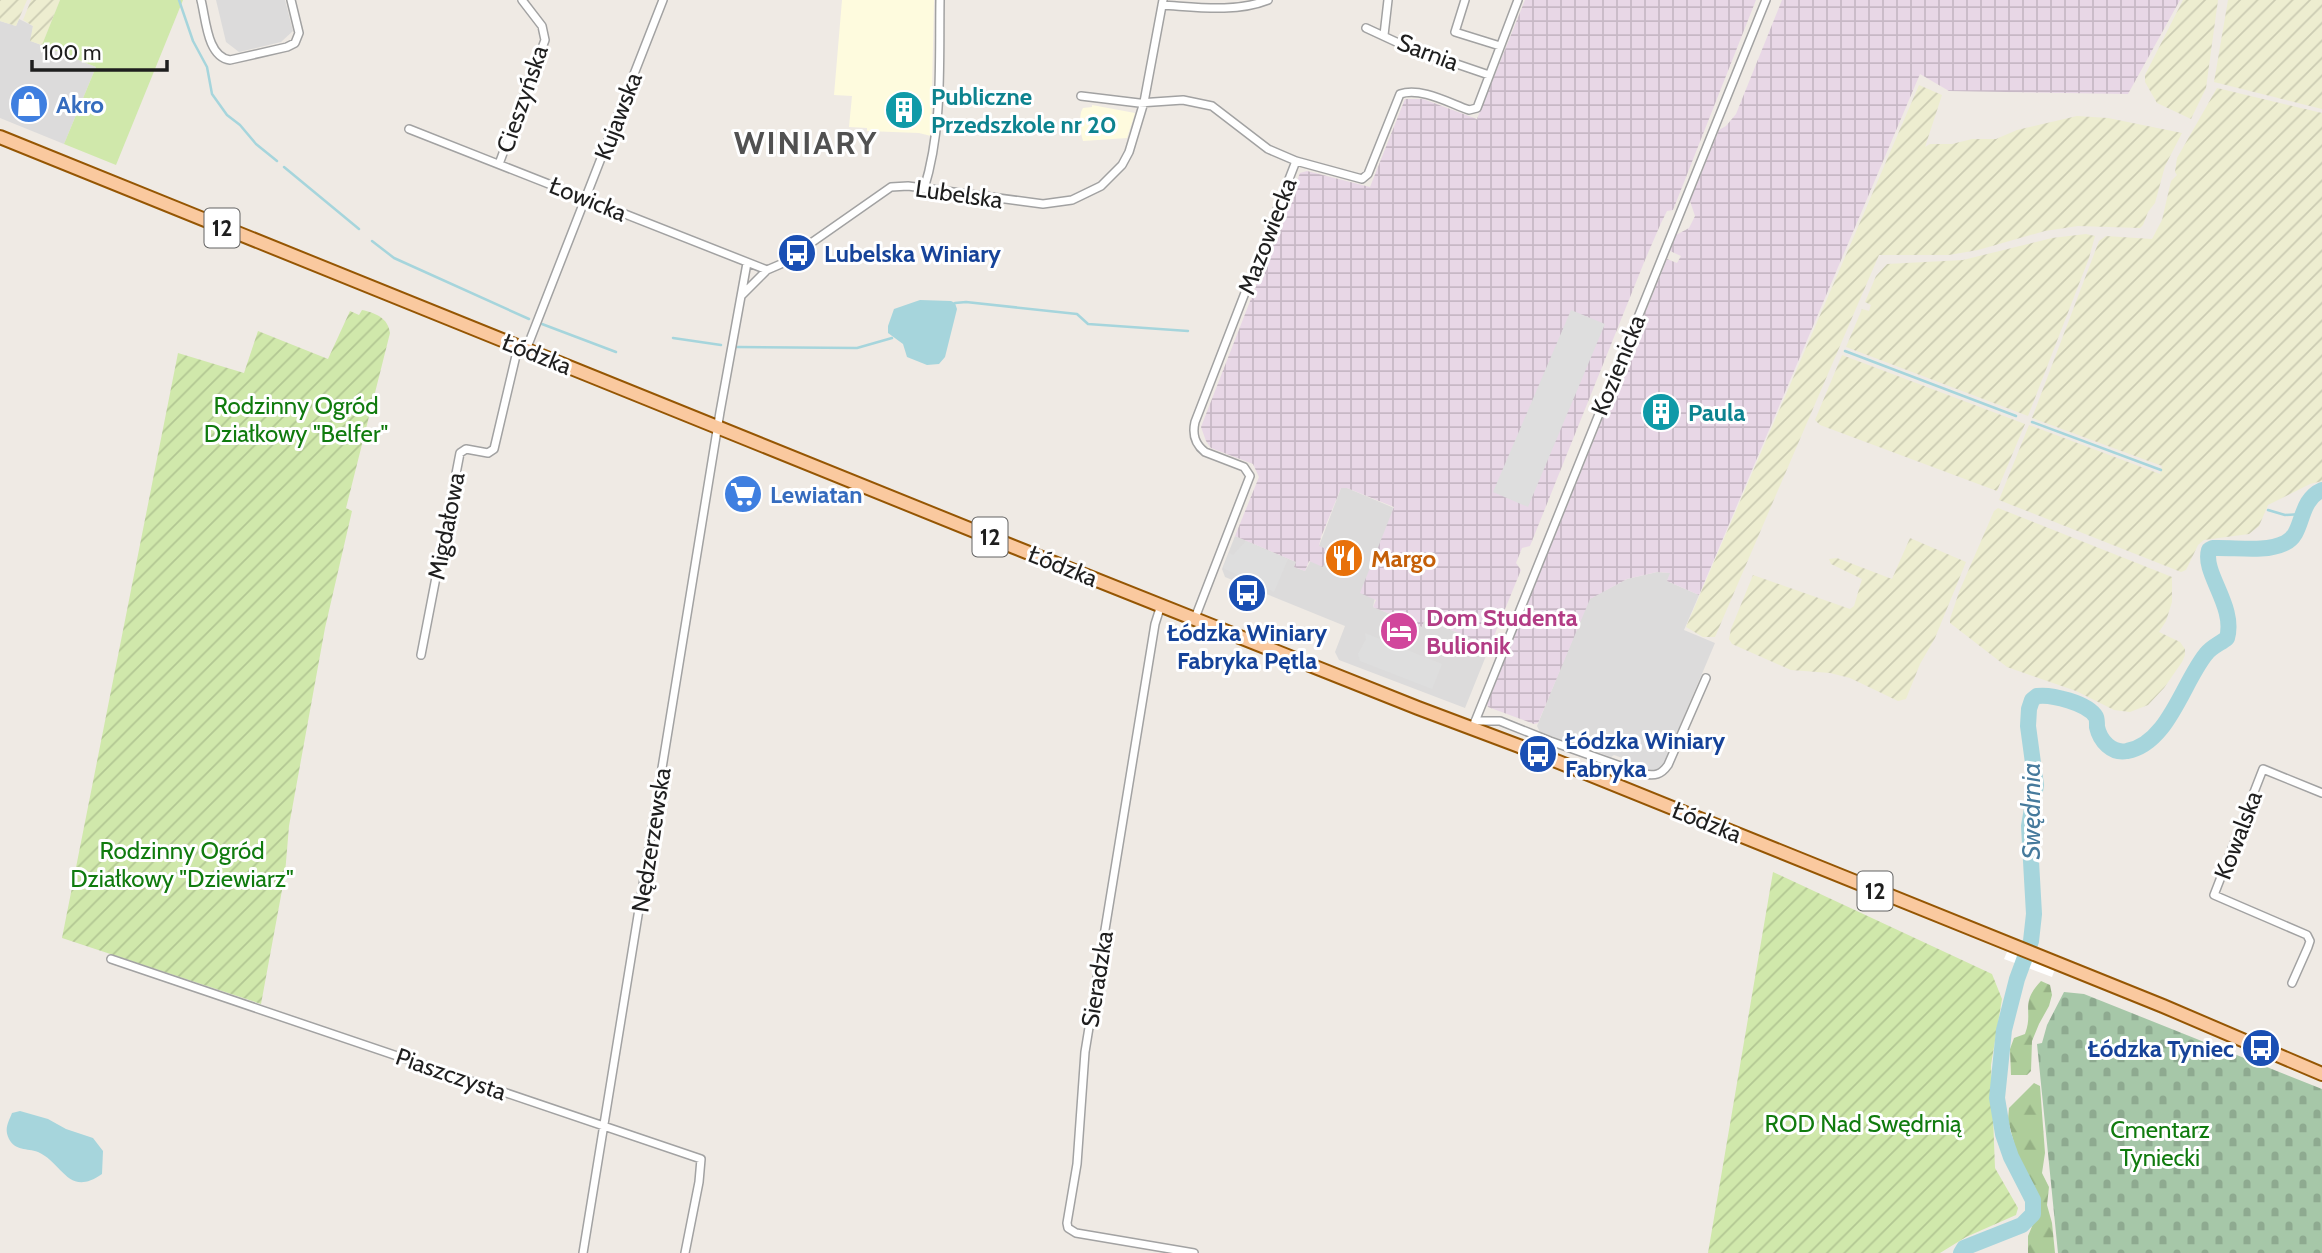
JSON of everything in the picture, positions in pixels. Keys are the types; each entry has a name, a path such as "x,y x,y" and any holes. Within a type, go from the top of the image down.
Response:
{"main road":[{"name":"Łódzka","path":"0,137 1161,605 1473,725 2322,1074"}],"street":[{"path":"201,0 213,47 221,59 230,60 287,47 297,40 298,29 291,0"},
{"name":"Cieszyńska","path":"499,164 545,40 542,26 522,0"},
{"name":"Kujawska","path":"522,348 586,198 663,0"},
{"path":"924,189 937,132 940,0"},
{"path":"1162,2 1228,7 1268,0"},
{"path":"1384,35 1388,0"},
{"path":"1465,0 1455,32 1500,46"},
{"name":"Mazowiecka","path":"1195,618 1250,476 1244,467 1200,448 1194,438 1194,428 1296,161 1359,179 1366,177 1400,94 1423,94 1472,111 1477,108 1518,0"},
{"name":"Kozienicka","path":"1473,725 1766,0"},
{"name":"Lubelska","path":"740,299 767,270 780,264 891,187 1051,204 1079,198 1101,186 1124,161 1144,102 1162,2"},
{"name":"Sarnia","path":"1366,29 1407,47 1489,75"},
{"path":"1081,96 1144,102 1183,100 1212,106 1259,143 1296,161"},
{"name":"Łowicka","path":"410,129 767,270"},
{"path":"718,427 747,263"},
{"name":"Migdałowa","path":"421,655 460,453 466,449 488,453 494,449 522,348"},
{"name":"Nędzerzewska","path":"583,1253 718,427"},
{"name":"Sieradzka","path":"1161,605 1155,624 1085,1052 1077,1164 1067,1223 1068,1228 1076,1233 1194,1253"},
{"path":"1473,725 1494,719 1643,774 1657,775 1668,765 1706,678"},
{"name":"Kowalska","path":"2292,983 2310,941 2307,935 2214,895 2263,769 2322,793"},
{"name":"Piaszczysta","path":"111,959 701,1159 685,1253"}],"shaded area":[{"path":"216,0 285,0 293,31 281,42 239,52 226,42"},
{"path":"842,0 934,0 931,136 849,127 852,96 834,95"},
{"path":"1525,0 1756,0 1673,210 1667,211 1645,260 1530,546 1522,548 1516,563 1521,570 1490,646 1429,621 1424,621 1422,627 1373,607 1376,600 1360,593 1394,507 1341,488 1321,537 1319,546 1329,550 1323,567 1309,561 1305,571 1294,567 1296,562 1235,536 1259,477 1253,464 1211,448 1201,427 1300,173 1307,171 1370,187 1405,99 1423,99 1477,119"},
{"path":"1782,0 2180,0 2128,94 1949,91 1920,74 1699,595 1667,581 1670,573 1657,572 1627,579 1590,599 1538,723 1534,724 1488,707 1667,259 1677,263 1681,256 1670,251 1676,235 1689,228 1695,216 1690,201 1719,130 1736,114"},
{"path":"19,19 33,26 31,41 96,67 64,144 0,118 0,21 16,26"},
{"path":"1092,105 1135,113 1127,138 1083,141 1079,126 1081,112 1083,108"},
{"path":"1571,310 1605,324 1528,507 1493,492"},
{"path":"1341,488 1347,488 1394,508 1373,607 1422,627 1424,621 1429,621 1490,646 1465,708 1339,660 1335,652 1345,626 1225,577 1222,569 1235,536 1296,562 1294,567 1305,571 1319,546"},
{"path":"1246,541 1288,559 1274,592 1223,568 1229,553 1233,555"},
{"path":"1657,572 1671,573 1667,581 1699,595 1684,630 1715,643 1663,766 1653,772 1627,763 1628,760 1614,755 1611,757 1540,732 1537,726 1589,599 1627,579"},
{"path":"1365,633 1442,664 1432,689 1360,661 1358,654 1366,639"}],"green space":[{"path":"0,0 27,0 16,26 0,21"},
{"path":"31,0 60,0 42,45 30,41 33,26 23,20"},
{"path":"60,0 183,0 116,165 64,144 96,67 42,45"},
{"path":"2183,0 2218,0 2206,88 2191,119 2157,103 2145,82 2145,75"},
{"path":"2228,0 2322,0 2322,109 2214,82"},
{"path":"1919,85 1942,95 1925,147 1930,144 1952,144 1972,139 1996,139 2017,130 2077,116 2108,118 2182,133 2165,166 2155,203 2140,228 2078,226 2045,231 1978,250 1949,255 1879,255 1715,637 1703,637 1686,627"},
{"path":"2217,88 2322,113 2322,481 2310,484 2268,505 2259,526 2249,534 2204,540 2198,545 2186,570 2181,572 1999,500 2029,425 2160,474 2162,466 2032,418 2099,241 2106,236 2152,239 2162,220 2171,181 2177,175 2177,158"},
{"path":"2086,234 2095,236 2089,258 2028,416 1846,347 1862,309 1869,311 1871,305 1865,302 1876,276 1887,264 1963,260 2052,238"},
{"name":"Rodzinny Ogród Działkowy \"Dziewiarz\"","path":"362,310 380,317 387,324 390,333 346,508 352,511 325,628 289,826 285,874 261,1004 62,938 178,353 244,373 258,331 328,359 350,311 359,315"},
{"path":"1842,355 2025,424 1997,491 1820,425 1815,420"},
{"path":"1998,508 2172,577 2172,602 2159,632 2180,642 2185,649 2185,655 2164,688 2148,705 2130,712 2114,710 2076,691 2007,667 1950,623 1959,592 1994,511"},
{"path":"1910,538 1966,562 1906,699 1898,701 1850,678 1830,673 1791,670 1732,644 1729,639 1753,575 1850,609 1854,606 1862,579 1831,564 1829,559 1837,558 1892,579"},
{"name":"ROD Nad Swędrnią","path":"1773,872 1992,974 2002,999 1991,1065 1995,1168 2018,1208 2016,1215 1966,1237 1940,1253 1708,1253"},
{"path":"2041,981 2050,985 2052,995 2032,1041 2031,1071 2027,1075 2011,1075 2010,1049 2014,1038 2025,1034 2030,996"},
{"name":"Cmentarz Tyniecki","path":"2064,992 2084,994 2322,1089 2322,1253 2058,1253 2037,1044 2042,1043 2047,1025"},
{"path":"2034,1083 2040,1086 2045,1153 2042,1173 2049,1187 2047,1205 2055,1253 2028,1253 2028,1236 2036,1217 2037,1195 2017,1155 2008,1120 2009,1108"}],"water":[{"path":"920,300 951,301 957,309 945,357 939,364 927,365 907,357 903,344 888,333 894,309"},
{"path":"20,1111 48,1119 66,1129 93,1138 103,1151 102,1174 91,1180 73,1180 47,1157 15,1146 8,1135 7,1126 12,1113"}],"pier":[{"path":"2013,938 2060,956 2052,977 2004,959"}],"waterway":[{"path":"179,0 193,41 207,67 212,94 227,115 277,161"},
{"path":"284,167 359,229"},
{"path":"372,241 394,258 529,319"},
{"path":"955,303 1077,314 1088,324 1188,331"},
{"path":"542,324 616,352"},
{"path":"673,338 721,345"},
{"path":"737,347 857,348 892,338"},
{"path":"1845,351 2016,416"},
{"path":"2032,422 2161,470"},
{"name":"Swędrnia","path":"1961,1253 1964,1248 2022,1225 2033,1214 2033,1200 2011,1157 2003,1134 1997,1098 2004,1030 2017,979 2031,941 2034,914 2029,826 2036,785 2028,726 2032,700 2043,696 2078,704 2096,717 2097,727 2107,745 2122,751 2141,746 2164,725 2206,654 2227,638 2227,614 2210,569 2209,550 2259,549 2285,543 2296,532 2308,502 2322,490"},
{"path":"2268,510 2285,515 2302,514"}],"place":[{"name":"Akro","path":"29,104"},
{"name":"Publiczne Przedszkole nr 20","path":"904,110"},
{"name":"Lubelska Winiary","path":"797,253"},
{"name":"Paula","path":"1661,412"},
{"name":"Lewiatan","path":"743,494"},
{"name":"Margo","path":"1344,558"},
{"name":"Łódzka Winiary Fabryka Pętla","path":"1247,593"},
{"name":"Dom Studenta Bulionik","path":"1399,631"},
{"name":"Łódzka Winiary Fabryka","path":"1538,754"},
{"name":"Łódzka Tyniec","path":"2261,1048"}],"district":[{"name":"WINIARY","path":"806,142"}],"park label":[{"name":"Rodzinny Ogród Działkowy \"Belfer\"","path":"296,419"}]}
